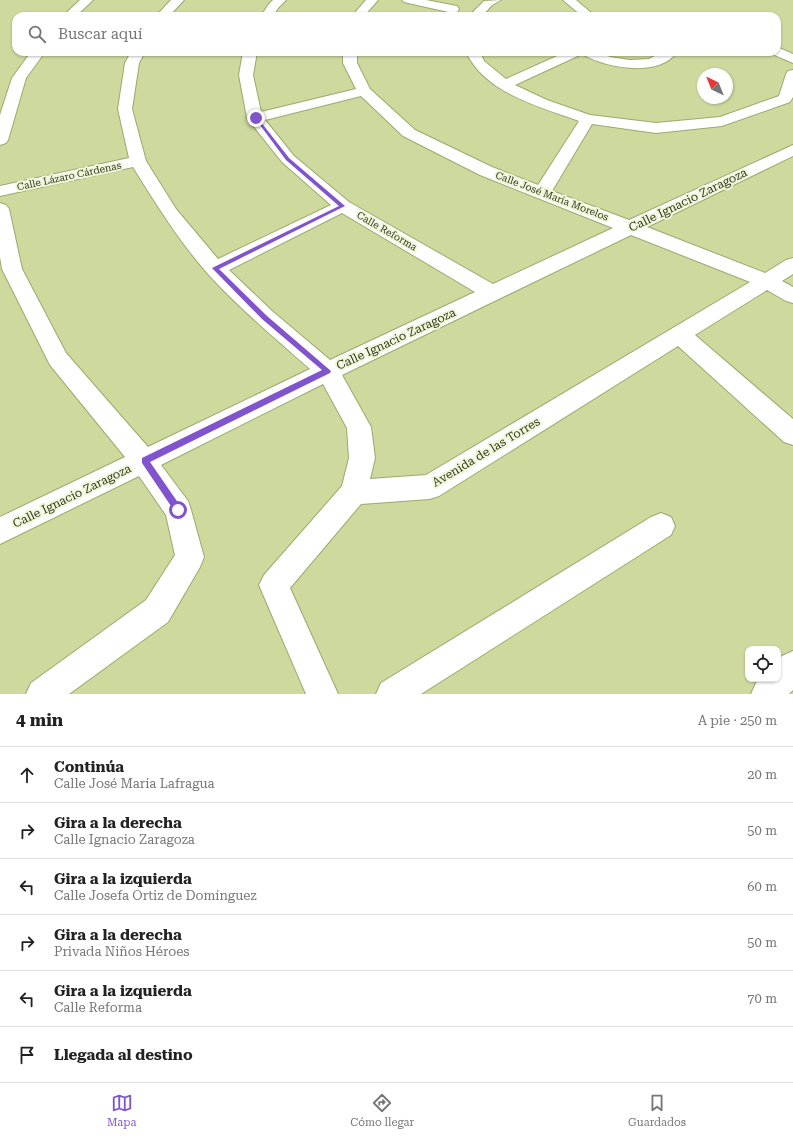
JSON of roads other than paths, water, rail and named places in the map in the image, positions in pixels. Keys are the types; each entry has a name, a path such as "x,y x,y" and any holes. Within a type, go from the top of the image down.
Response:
{"street":[{"path":"74,12 87,0"},
{"path":"166,12 178,0"},
{"path":"269,12 273,6 280,0"},
{"path":"362,12 372,0"},
{"path":"408,0 454,9"},
{"path":"479,12 488,3 495,0"},
{"path":"569,0 584,12"},
{"path":"474,56 478,63 504,85 542,103 588,119 656,128 722,121 789,98 793,74 792,58 781,53"},
{"path":"0,140 19,78 35,56"},
{"path":"136,56 132,63 125,109 138,161 169,212 215,268 265,318 328,371 359,428 362,458 354,492 274,585 322,694"},
{"name":"Calle Reforma","path":"249,56 246,75 256,118 288,159 342,206 494,292"},
{"name":"Calle José María Morelos","path":"350,56 350,63 364,91 409,133 486,171 767,281 793,296"},
{"path":"504,85 568,56"},
{"path":"593,56 614,62 633,64 651,62 665,58 667,56"},
{"path":"256,118 364,91"},
{"path":"542,193 588,119"},
{"name":"Calle Ignacio Zaragoza","path":"0,531 328,371 793,150"},
{"name":"Calle Lázaro Cárdenas","path":"0,191 138,161"},
{"path":"215,268 342,206"},
{"path":"0,209 12,269 58,359 144,461 178,510 190,557 157,611 42,694"},
{"name":"Avenida de las Torres","path":"354,492 430,487 793,264"},
{"path":"679,334 793,434"},
{"path":"392,694 661,526"},
{"path":"767,694 793,667"}]}
